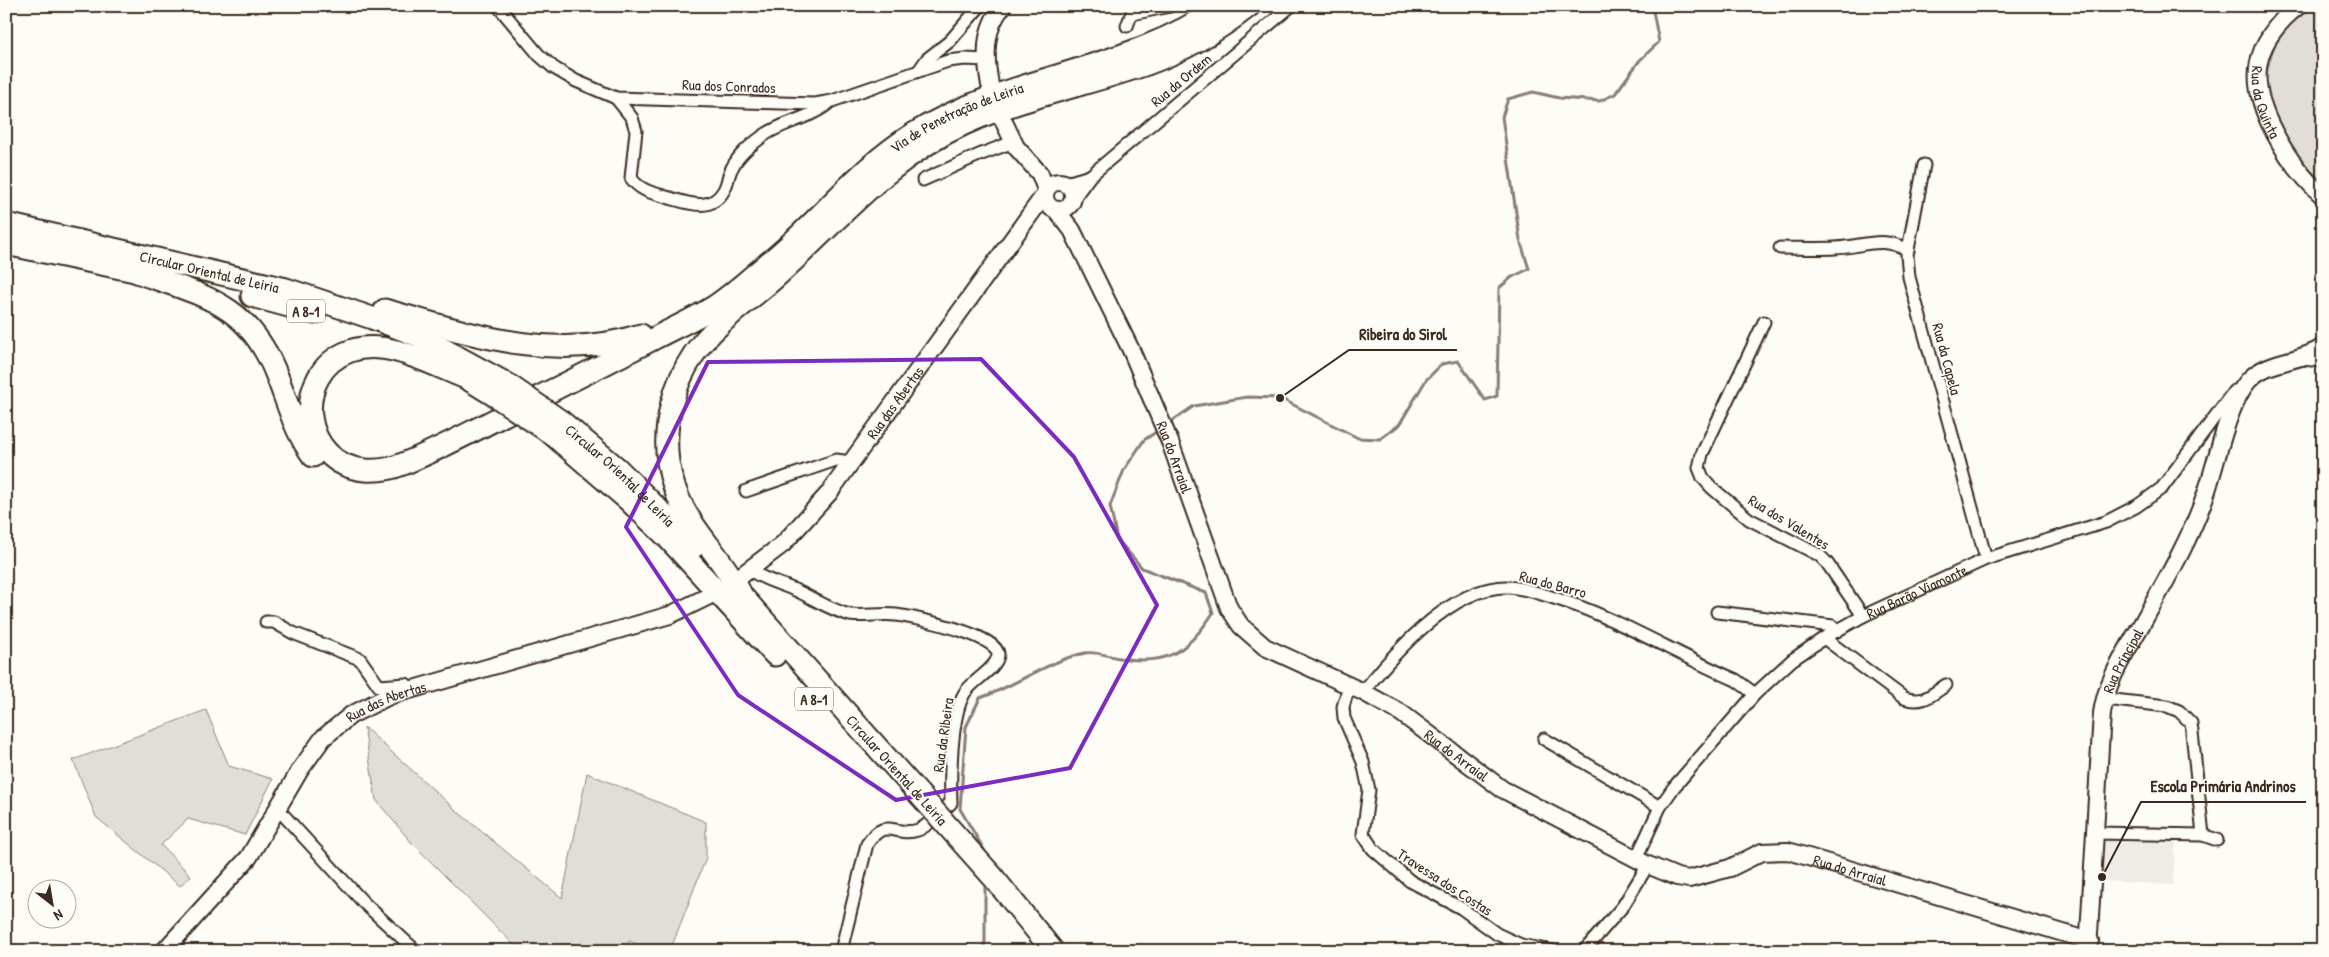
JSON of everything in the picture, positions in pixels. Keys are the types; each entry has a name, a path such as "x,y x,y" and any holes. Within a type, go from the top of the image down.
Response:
{"highway":[{"name":"Via de Penetração de Leiria","path":"732,292 771,262 874,160 916,132 964,107 1000,92 1140,49 1181,31 1221,6"},
{"name":"Via de Penetração de Leiria","path":"782,272 893,166 939,136 1000,109 1149,64 1208,35 1249,6"},
{"name":"Circular Oriental de Leiria","path":"6,224 286,290 372,318 419,336 557,428 592,445 745,580 914,799 1035,951"},
{"name":"Circular Oriental de Leiria","path":"6,244 208,285 320,315 420,351 466,378 500,389"},
{"path":"137,272 211,298 244,321 269,356 295,425 313,456 327,469 341,477 367,483 397,479 411,473 686,331 782,272"},
{"path":"745,580 732,576 703,540 680,502 668,462 667,430 674,396 694,354 705,340 782,272"},
{"path":"286,290 301,286 476,336 516,344 561,348 605,345 655,331 732,292"},
{"path":"466,378 412,357 385,349 350,351 325,368 314,384 309,410 312,426 325,452 348,466 371,470 402,464 592,371 713,307 732,292"},
{"name":"Circular Oriental de Leiria","path":"557,428 666,537 914,799 993,877 1053,951"}],"street":[{"name":"Rua dos Conrados","path":"498,6 539,55 554,68 576,82 616,98 815,104 832,101 920,69 948,61 965,59 986,60"},
{"path":"920,69 927,59 950,41 980,6"},
{"path":"990,85 986,60 990,29 1003,6"},
{"path":"1127,26 1133,10 1170,6"},
{"name":"Rua da Ordem","path":"1053,195 1090,176 1291,6"},
{"name":"Rua da Quinta","path":"2298,6 2279,23 2264,46 2257,71 2257,87 2264,113 2286,156 2306,180 2323,196"},
{"path":"616,98 632,118 636,131 631,178 636,185 648,192 705,206 715,201 724,190 732,168 743,151 765,134 819,112 832,101"},
{"path":"1003,120 1013,142 1040,174 1053,195"},
{"path":"924,180 978,155 1013,142"},
{"name":"Rua da Capela","path":"1924,165 1908,250 1909,277 1986,559"},
{"name":"Rua da Ordem","path":"1073,201 1090,176"},
{"name":"Rua das Abertas","path":"745,580 806,520 829,493 1031,214 1053,195 1066,209 1073,201"},
{"name":"Rua do Arraial","path":"1053,195 1119,324 1161,420 1228,603 1240,626 1265,647 1356,689 1416,723 1502,789 1642,862 1677,877 1689,879 1730,868 1762,852 1788,851 2089,946"},
{"name":"Rua do Arraial","path":"1072,230 1073,201"},
{"path":"1780,248 1837,248 1874,242 1889,242 1908,250"},
{"name":"Rua dos Valentes","path":"1764,322 1702,454 1700,468 1703,478 1712,488 1749,518 1819,555 1845,587 1863,616"},
{"path":"2242,391 2260,370 2299,358 2323,347"},
{"path":"2299,358 2323,361"},
{"name":"Rua Barão Viamonte","path":"1584,951 1623,906 1642,862 1660,807 1674,787 1755,694 1792,660 1824,638 1863,616 1986,559 2106,522 2137,506 2162,488 2234,391 2242,391"},
{"name":"Rua Principal","path":"2089,946 2104,699 2112,677 2171,572 2192,529 2242,391"},
{"path":"746,491 836,460 850,462"},
{"name":"Rua da Ribeira","path":"745,580 763,579 795,590 852,615 894,615 926,620 974,635 990,642 997,649 998,656 995,664 964,692 959,704 952,759 951,803 918,830 895,831 884,828 875,832 867,844 841,951"},
{"name":"Rua do Barro","path":"1356,689 1442,612 1486,591 1504,587 1529,590 1583,607 1736,680 1755,694"},
{"name":"Rua das Abertas","path":"167,950 242,866 309,756 330,731 343,720 367,706 411,690 670,615 709,596"},
{"path":"1717,612 1832,626 1837,631"},
{"path":"266,622 274,622 293,633 360,659 379,686 406,684 411,690"},
{"path":"1824,638 1904,698 1915,702 1924,699 1946,685"},
{"name":"Travessa dos Costas","path":"1356,689 1343,707 1344,718 1362,762 1369,790 1363,834 1373,849 1410,881 1461,908 1497,934 1521,945 1553,951"},
{"path":"2104,699 2167,706 2179,711 2191,723 2203,834"},
{"path":"1544,739 1660,807"},
{"path":"278,808 364,903 416,951"},
{"path":"2096,833 2203,834 2217,840"}],"highlighted area":[{"path":"981,359 1074,457 1157,605 1070,768 896,800 738,695 626,527 708,362"}],"shaded area":[{"path":"2315,6 2323,6 2323,180 2302,161 2284,138 2272,111 2266,84 2270,60 2278,40 2292,23"},
{"path":"206,710 229,766 273,779 245,835 188,819 161,845 191,876 180,886 96,817 73,760"},
{"path":"364,727 457,811 562,898 587,773 706,822 706,858 670,951 654,951 629,941 625,951 520,951 411,842 376,800"},
{"path":"2104,835 2176,836 2173,885 2102,881"}],"waterway":[{"path":"1169,423 1194,406 1247,397 1280,398 1358,438 1380,439 1399,425 1426,380 1442,364 1458,361 1485,400 1497,396 1499,288 1512,277 1529,269 1520,240 1502,117 1508,99 1533,92 1559,98 1600,101 1615,94 1640,60 1659,42 1652,6"},
{"path":"986,853 960,809 966,727 980,698 1058,662 1085,653 1097,653 1135,660 1150,660 1174,654 1194,638 1213,613 1206,593 1142,568 1117,539 1110,506 1124,470 1144,440 1159,430"},
{"path":"982,951 985,942 985,882"}],"place":[{"name":"Ribeira do Sirol","path":"1280,398"},
{"name":"Escola Primária Andrinos","path":"2102,877"}]}
